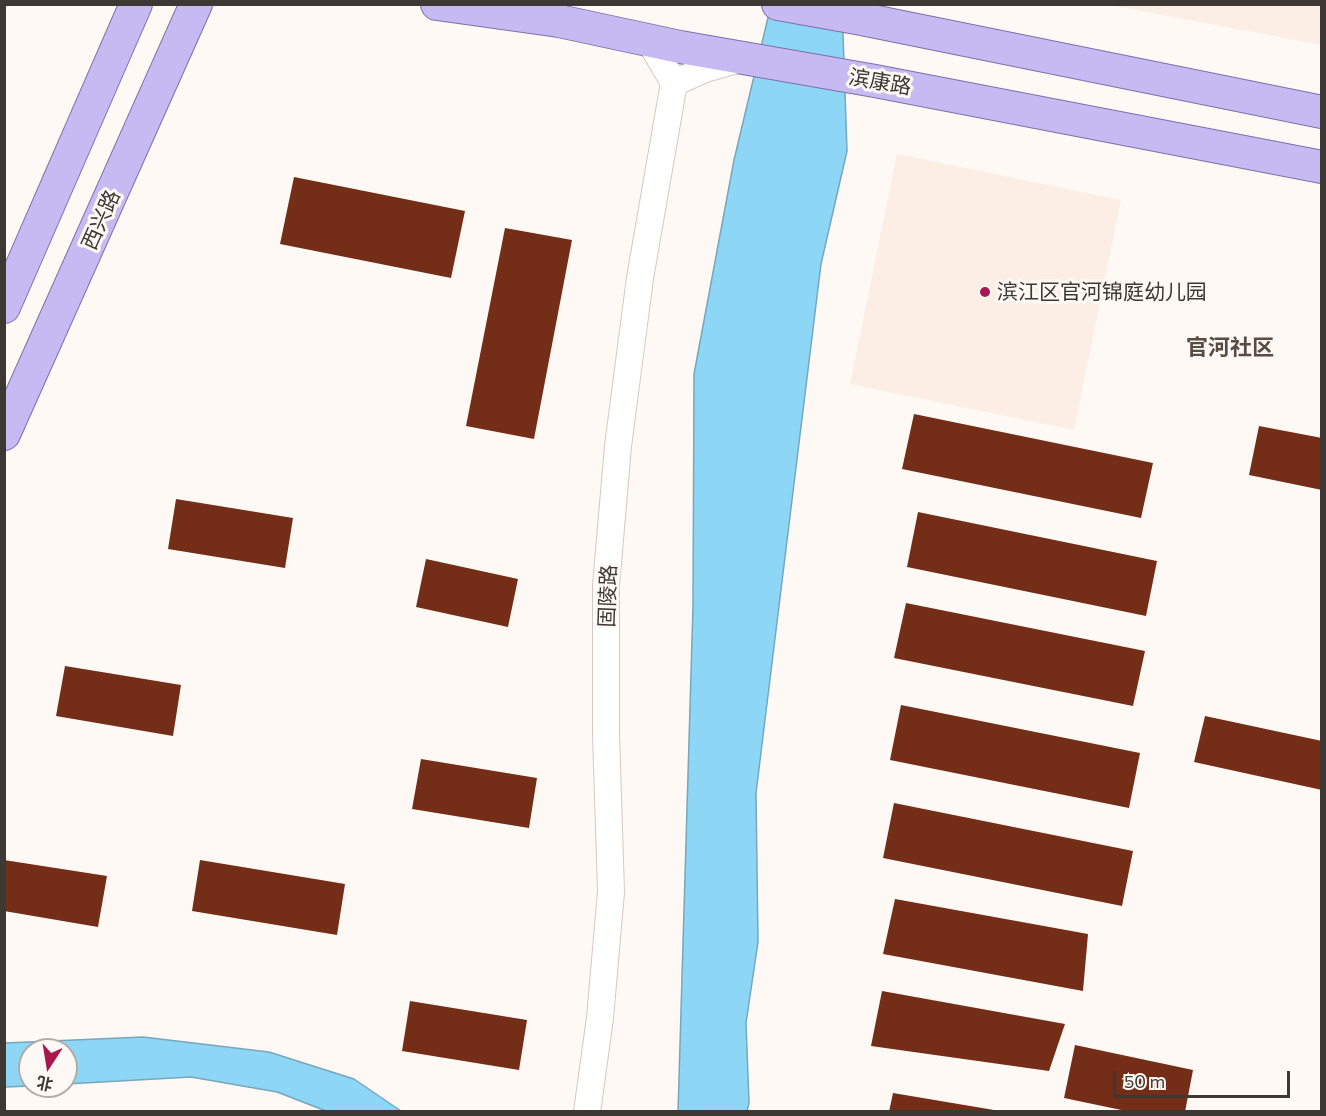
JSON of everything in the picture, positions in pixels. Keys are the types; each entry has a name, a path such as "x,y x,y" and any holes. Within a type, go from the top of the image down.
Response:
{"main road":[{"path":"4,307 136,4"},
{"name":"西兴路","path":"4,434 196,4"},
{"name":"滨康路","path":"437,4 559,21 744,59 875,81 1322,167"},
{"path":"778,4 1322,112"}],"street":[{"path":"649,40 674,83 705,69 744,59"},
{"name":"固陵路","path":"587,1112 600,1018 611,892 606,733 606,586 618,446 640,278 674,83"}],"shaded area":[{"path":"1110,5 1321,5 1321,45"},
{"name":"滨江区官河锦庭幼儿园","path":"897,154 1121,200 1074,430 850,384"}],"water":[{"path":"771,5 842,5 847,151 821,264 756,793 758,942 746,1023 749,1103 747,1111 678,1112 693,606 694,374 734,160"},
{"path":"143,1037 269,1052 354,1079 401,1111 326,1111 277,1092 191,1077 78,1083 78,1040"},
{"path":"18,1042 18,1086 5,1087 5,1043"}],"building":[{"path":"294,177 465,211 451,278 280,244"},
{"path":"505,228 572,240 534,439 466,426"},
{"path":"914,414 1153,463 1141,518 902,469"},
{"path":"1259,426 1322,438 1322,490 1249,475"},
{"path":"176,499 293,518 285,568 168,549"},
{"path":"918,512 1157,561 1146,616 907,567"},
{"path":"426,559 518,579 508,627 416,607"},
{"path":"906,603 1145,651 1133,706 894,658"},
{"path":"65,666 181,685 173,736 56,716"},
{"path":"901,705 1140,753 1129,808 890,760"},
{"path":"1205,716 1322,741 1322,790 1194,762"},
{"path":"421,759 537,778 529,828 412,809"},
{"path":"894,803 1133,851 1122,906 883,858"},
{"path":"4,860 107,876 98,927 4,911"},
{"path":"200,860 345,884 337,935 192,911"},
{"path":"895,899 1088,934 1083,991 883,954"},
{"path":"882,991 1065,1024 1049,1071 871,1046"},
{"path":"410,1001 527,1020 519,1070 402,1051"},
{"path":"1075,1045 1193,1070 1185,1112 1131,1112 1064,1098"},
{"path":"893,1093 994,1110 994,1112 889,1112"}],"place":[{"name":"滨江区官河锦庭幼儿园","path":"985,292"}],"district":[{"name":"官河社区","path":"1230,348"}]}
